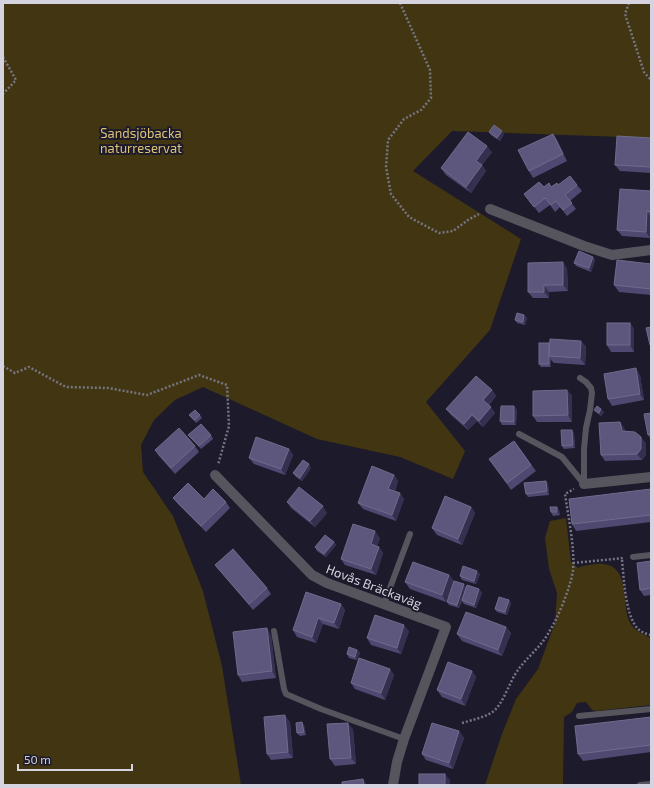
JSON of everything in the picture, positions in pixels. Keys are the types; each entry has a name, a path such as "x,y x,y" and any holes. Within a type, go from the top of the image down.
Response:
{"street":[{"path":"490,209 584,246 612,254 651,250"},
{"name":"Hovås Bräckaväg","path":"216,475 312,575 321,580 446,627 404,739 397,762 393,785"},
{"path":"584,484 651,477"}],"lane":[{"path":"580,378 591,388 592,393 585,435 584,484"},
{"path":"519,434 562,457 584,484"},
{"path":"384,604 410,534"},
{"path":"633,557 651,555"},
{"path":"274,631 286,694 321,710 404,739"},
{"path":"578,716 651,709"},
{"path":"640,785 651,784"}],"path":[{"path":"400,3 430,70 431,98 421,110 404,119 388,140 386,167 391,194 409,217 438,233 453,231 468,220 490,209"},
{"path":"629,3 625,14 644,72 651,80"},
{"path":"3,57 16,80 3,94"},
{"path":"3,366 15,373 29,367 66,387 108,388 147,395 199,375 227,386 229,426 216,475"},
{"path":"462,723 492,713 500,704 518,669 538,648 553,625 567,592 572,575 573,563 565,494 584,484"},
{"path":"573,563 633,557"},
{"path":"622,558 628,605 631,616 641,631 651,635"}],"green space":[{"name":"Sandsjöbacka naturreservat","path":"3,3 651,3 651,138 452,131 413,171 521,239 490,330 426,402 465,451 453,479 400,457 317,439 203,387 175,400 154,420 141,445 143,472 173,516 203,591 222,666 241,785 3,785"},
{"path":"566,518 571,562 578,568 596,564 607,565 614,568 619,574 622,582 626,610 630,622 637,631 651,638 651,705 596,711 592,710 586,702 577,703 572,712 564,717 563,785 485,785 502,734 516,699 538,669 555,623 557,593 549,569 545,538 550,521"}],"building":[{"path":"494,125 502,131 497,138 489,132"},
{"path":"468,132 487,146 476,161 482,165 466,187 441,168"},
{"path":"553,134 563,154 529,171 518,150"},
{"path":"617,136 651,138 651,167 615,165"},
{"path":"570,176 577,185 565,195 572,203 563,210 556,201 551,205 545,198 534,207 524,194 539,182 544,187 549,183 551,187 557,183 558,185"},
{"path":"620,189 651,191 651,212 647,211 646,232 617,230"},
{"path":"579,251 593,257 589,268 574,263"},
{"path":"617,260 651,264 651,289 614,285"},
{"path":"563,262 563,285 544,285 544,292 528,292 528,263"},
{"path":"517,313 524,315 523,322 515,320"},
{"path":"607,323 630,323 630,345 607,345"},
{"path":"651,327 651,345 650,345 646,328"},
{"path":"550,339 581,341 580,358 549,356"},
{"path":"539,343 549,343 549,364 539,364"},
{"path":"636,368 640,394 608,399 604,374"},
{"path":"476,376 492,390 483,400 491,407 479,421 472,415 464,424 446,409"},
{"path":"567,390 568,415 533,416 533,391"},
{"path":"501,406 514,406 514,422 500,421"},
{"path":"597,406 601,409 599,413 594,410"},
{"path":"195,410 200,415 194,420 189,415"},
{"path":"651,413 651,434 648,435 644,414"},
{"path":"620,422 622,431 635,432 641,437 641,449 637,454 601,455 599,423"},
{"path":"201,424 211,435 199,446 188,435"},
{"path":"179,428 195,446 171,468 155,450"},
{"path":"561,430 572,430 573,445 562,446"},
{"path":"256,437 289,449 281,469 249,458"},
{"path":"514,441 531,465 507,483 489,459"},
{"path":"303,460 309,464 300,478 293,473"},
{"path":"372,466 394,475 388,489 400,493 392,515 358,503"},
{"path":"546,481 547,491 526,494 524,483"},
{"path":"188,483 204,499 213,489 226,502 201,526 173,498"},
{"path":"299,487 323,506 310,521 287,502"},
{"path":"651,489 651,515 572,524 569,499"},
{"path":"445,496 471,507 458,539 432,528"},
{"path":"550,507 557,507 557,512 551,512"},
{"path":"353,524 375,531 371,544 379,547 371,569 341,559"},
{"path":"325,535 334,542 324,554 315,547"},
{"path":"233,549 267,588 249,604 215,565"},
{"path":"651,561 651,588 640,590 637,563"},
{"path":"413,562 449,575 442,595 405,582"},
{"path":"463,566 477,571 474,581 460,576"},
{"path":"454,581 464,584 457,605 447,602"},
{"path":"467,585 479,589 474,605 462,600"},
{"path":"306,592 341,604 334,623 318,618 312,637 293,630"},
{"path":"499,597 509,600 505,612 495,609"},
{"path":"466,612 506,627 498,650 457,634"},
{"path":"375,615 404,625 397,648 367,638"},
{"path":"267,628 272,671 238,675 233,632"},
{"path":"349,647 357,650 355,657 347,654"},
{"path":"359,658 390,669 381,693 351,683"},
{"path":"448,662 472,671 461,699 437,690"},
{"path":"285,715 288,752 267,754 264,717"},
{"path":"651,717 651,745 578,754 575,726"},
{"path":"302,722 304,732 297,733 296,723"},
{"path":"348,723 351,758 330,759 327,724"},
{"path":"432,723 459,731 449,763 422,754"},
{"path":"419,774 445,774 445,785 419,785"},
{"path":"363,779 364,785 342,785 342,782"}]}
